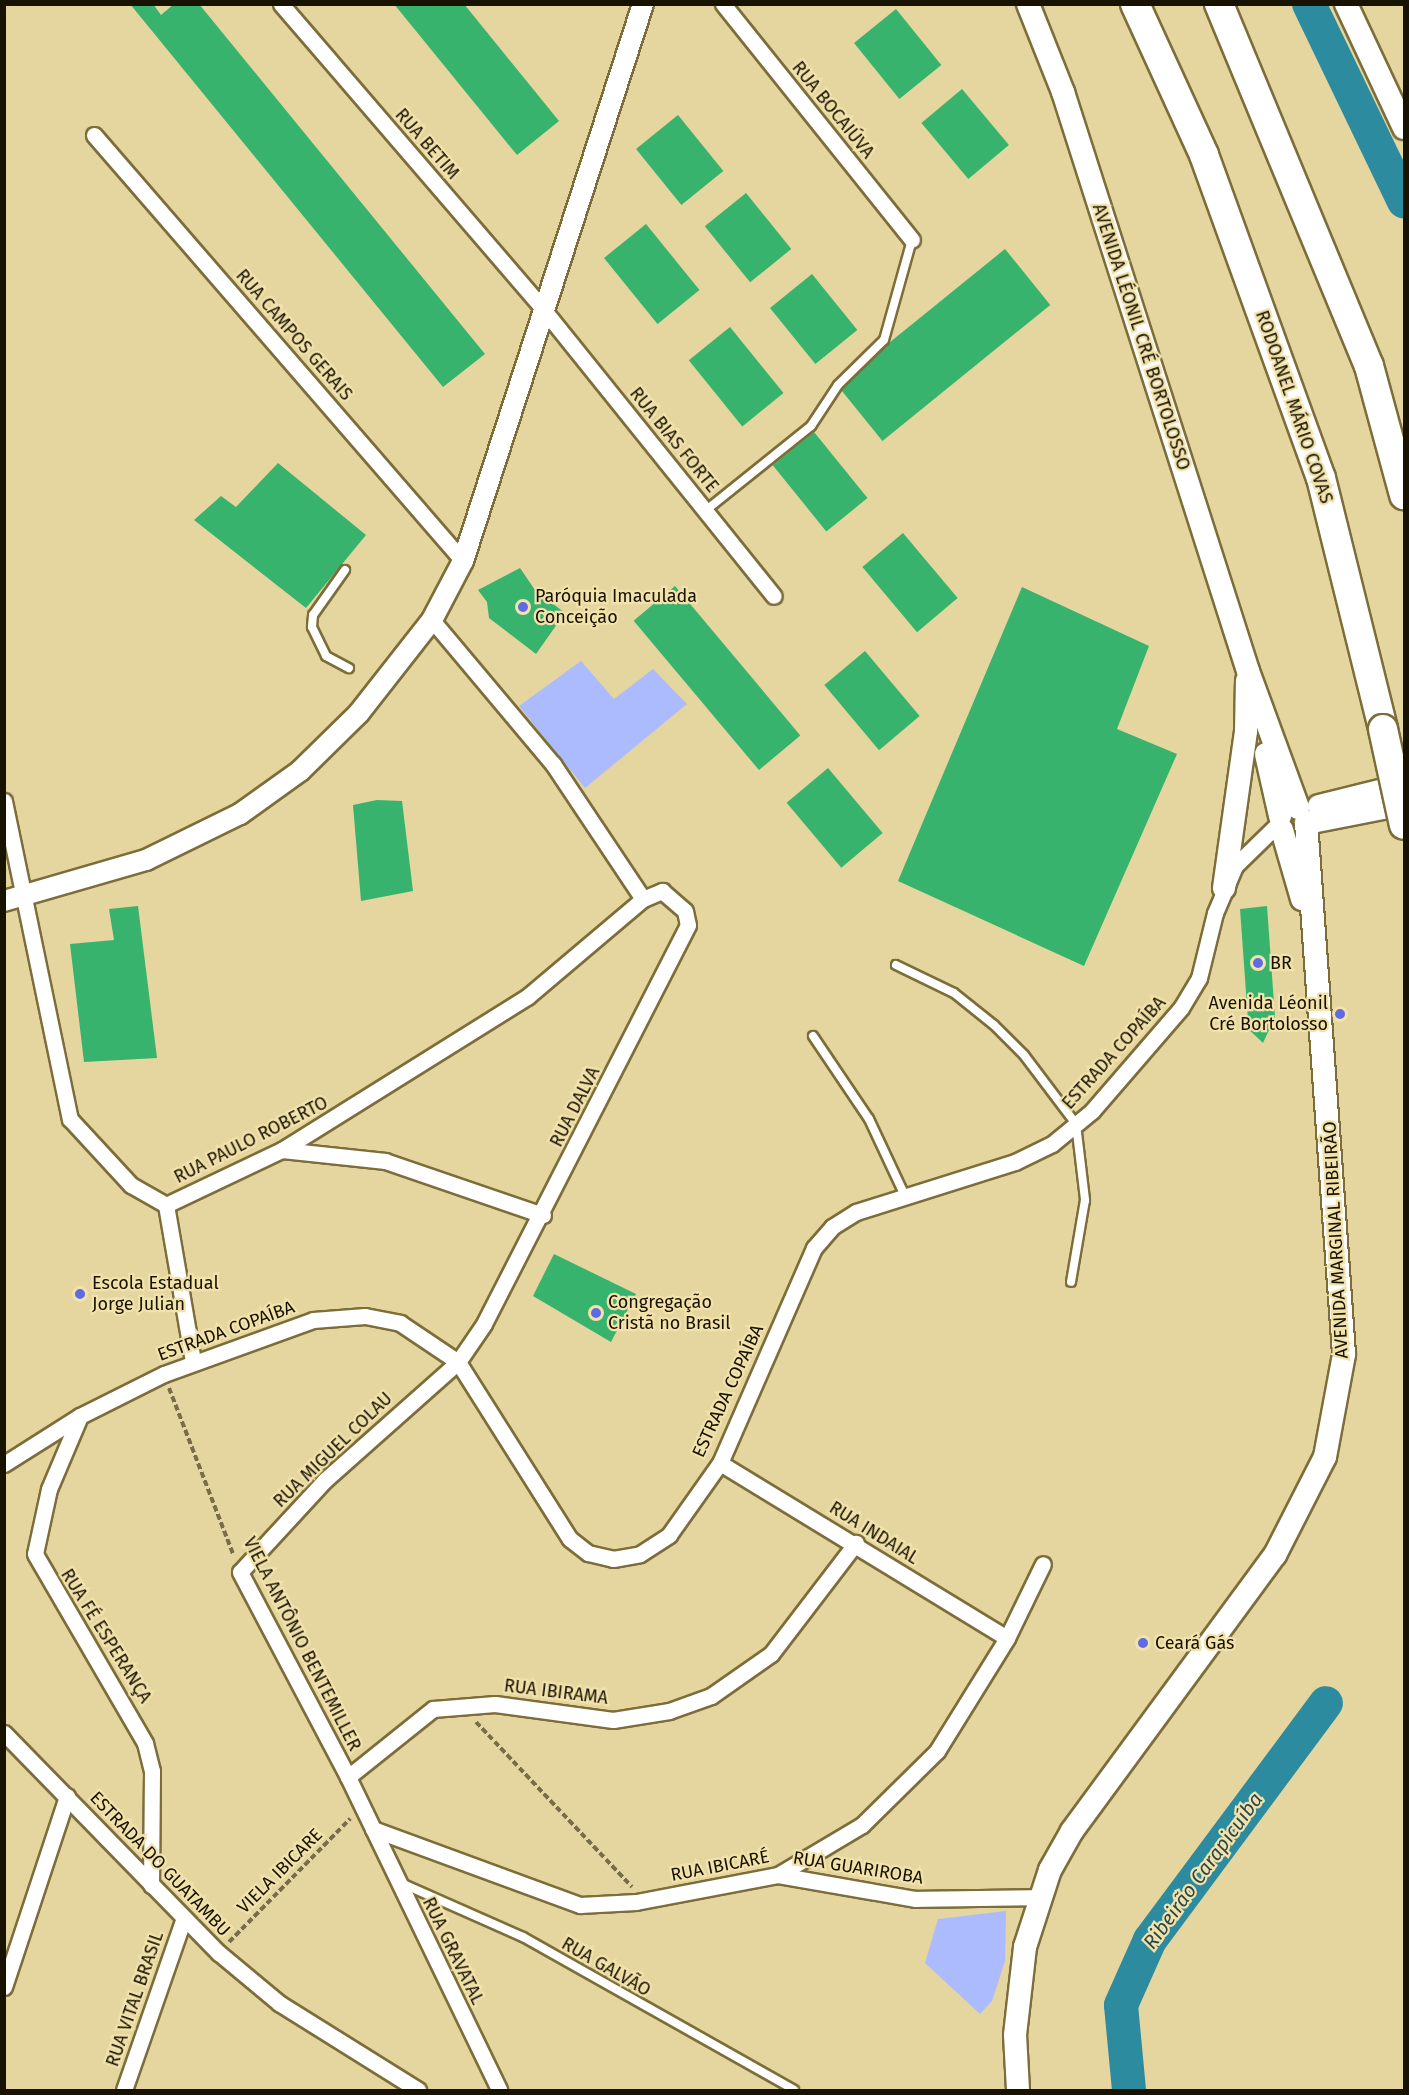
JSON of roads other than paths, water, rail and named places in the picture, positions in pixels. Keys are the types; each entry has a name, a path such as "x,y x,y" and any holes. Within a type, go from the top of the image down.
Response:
{"highway":[{"name":"RODOANEL MÁRIO COVAS","path":"1135,4 1204,155 1321,478 1383,729 1404,825"},
{"path":"1219,4 1369,366 1404,495"}],"main road":[{"name":"AVENIDA LÉONIL CRÉ BORTOLOSSO","path":"1028,4 1066,104 1248,671 1291,819 1316,946"},
{"path":"1346,4 1404,128"},
{"path":"1224,888 1246,731 1248,671"},
{"path":"1291,819 1404,785"},
{"path":"1291,819 1404,804"},
{"name":"AVENIDA MARGINAL RIBEIRÃO","path":"1018,2091 1019,1997 1025,1947 1041,1897 1072,1831 1296,1521 1328,1448 1344,1354 1316,946"}],"street":[{"name":"RUA BETIM","path":"281,4 543,309"},
{"path":"13,899 146,860 240,814 300,771 359,713 432,620 463,561 643,4"},
{"name":"RUA BOCAIÚVA","path":"723,4 912,240"},
{"name":"RUA CAMPOS GERAIS","path":"94,135 463,561"},
{"name":"RUA BIAS FORTE","path":"543,309 774,596"},
{"path":"432,620 553,764 643,899"},
{"name":"RUA PAULO ROBERTO","path":"4,801 13,899 70,1119 131,1185 166,1205 282,1150 527,997 643,899"},
{"name":"ESTRADA COPAÍBA","path":"4,1464 80,1416 193,1362 313,1320 365,1316 400,1323 458,1362 553,1515 588,1553 613,1559 640,1554 669,1535 720,1463 814,1248 832,1227 856,1212 1015,1162 1052,1144 1076,1124 1143,1054 1193,988 1224,888 1235,866 1291,819"},
{"name":"RUA DALVA","path":"458,1362 543,1215 688,925 685,911 669,893 662,891 643,899"},
{"path":"282,1150 385,1161 543,1215"},
{"path":"166,1205 193,1362"},
{"name":"RUA MIGUEL COLAU","path":"240,1572 325,1480 458,1362"},
{"name":"RUA FÉ ESPERANÇA","path":"80,1416 49,1489 35,1554 145,1743 152,1771 151,1885"},
{"name":"RUA INDAIAL","path":"720,1463 856,1543 1007,1638"},
{"name":"RUA IBIRAMA","path":"348,1777 410,1723 434,1709 459,1704 613,1720 669,1711 711,1696 771,1654 856,1543"},
{"name":"RUA IBICARÉ","path":"373,1829 580,1905 645,1900 778,1875 862,1825 913,1779 937,1751 1007,1638 1043,1564"},
{"name":"VIELA ANTÔNIO BENTEMILLER","path":"240,1572 373,1829"},
{"name":"ESTRADA DO GUATAMBU","path":"4,1733 67,1796 183,1921 219,1953 279,2002 418,2091"},
{"path":"4,1987 67,1796"},
{"name":"RUA GRAVATAL","path":"373,1829 499,2091"},
{"name":"RUA GUARIROBA","path":"778,1875 916,1899 1041,1897"},
{"name":"RUA VITAL BRASIL","path":"124,2091 183,1921"}],"lane":[{"path":"705,511 811,426 838,385 884,340 912,240"},
{"path":"345,570 313,615 312,627 326,656 349,668"},
{"path":"896,965 954,993 993,1025 1024,1055 1076,1124 1085,1200 1071,1282"},
{"path":"813,1036 869,1119 905,1196"},
{"name":"RUA GALVÃO","path":"397,1881 523,1937 794,2091"}],"waterway":[{"name":"Ribeirão Carapicuíba","path":"1309,4 1404,201"},
{"name":"Ribeirão Carapicuíba","path":"1129,2090 1121,2005 1150,1940 1326,1703"}],"place":[{"name":"Paróquia Imaculada Conceição","path":"523,607"},
{"name":"BR","path":"1258,963"},
{"name":"Avenida Léonil Cré Bortolosso","path":"1340,1014"},
{"name":"Escola Estadual Jorge Julian","path":"80,1294"},
{"name":"Congregação Cristã no Brasil","path":"596,1313"},
{"name":"Ceará Gás","path":"1143,1643"}]}
